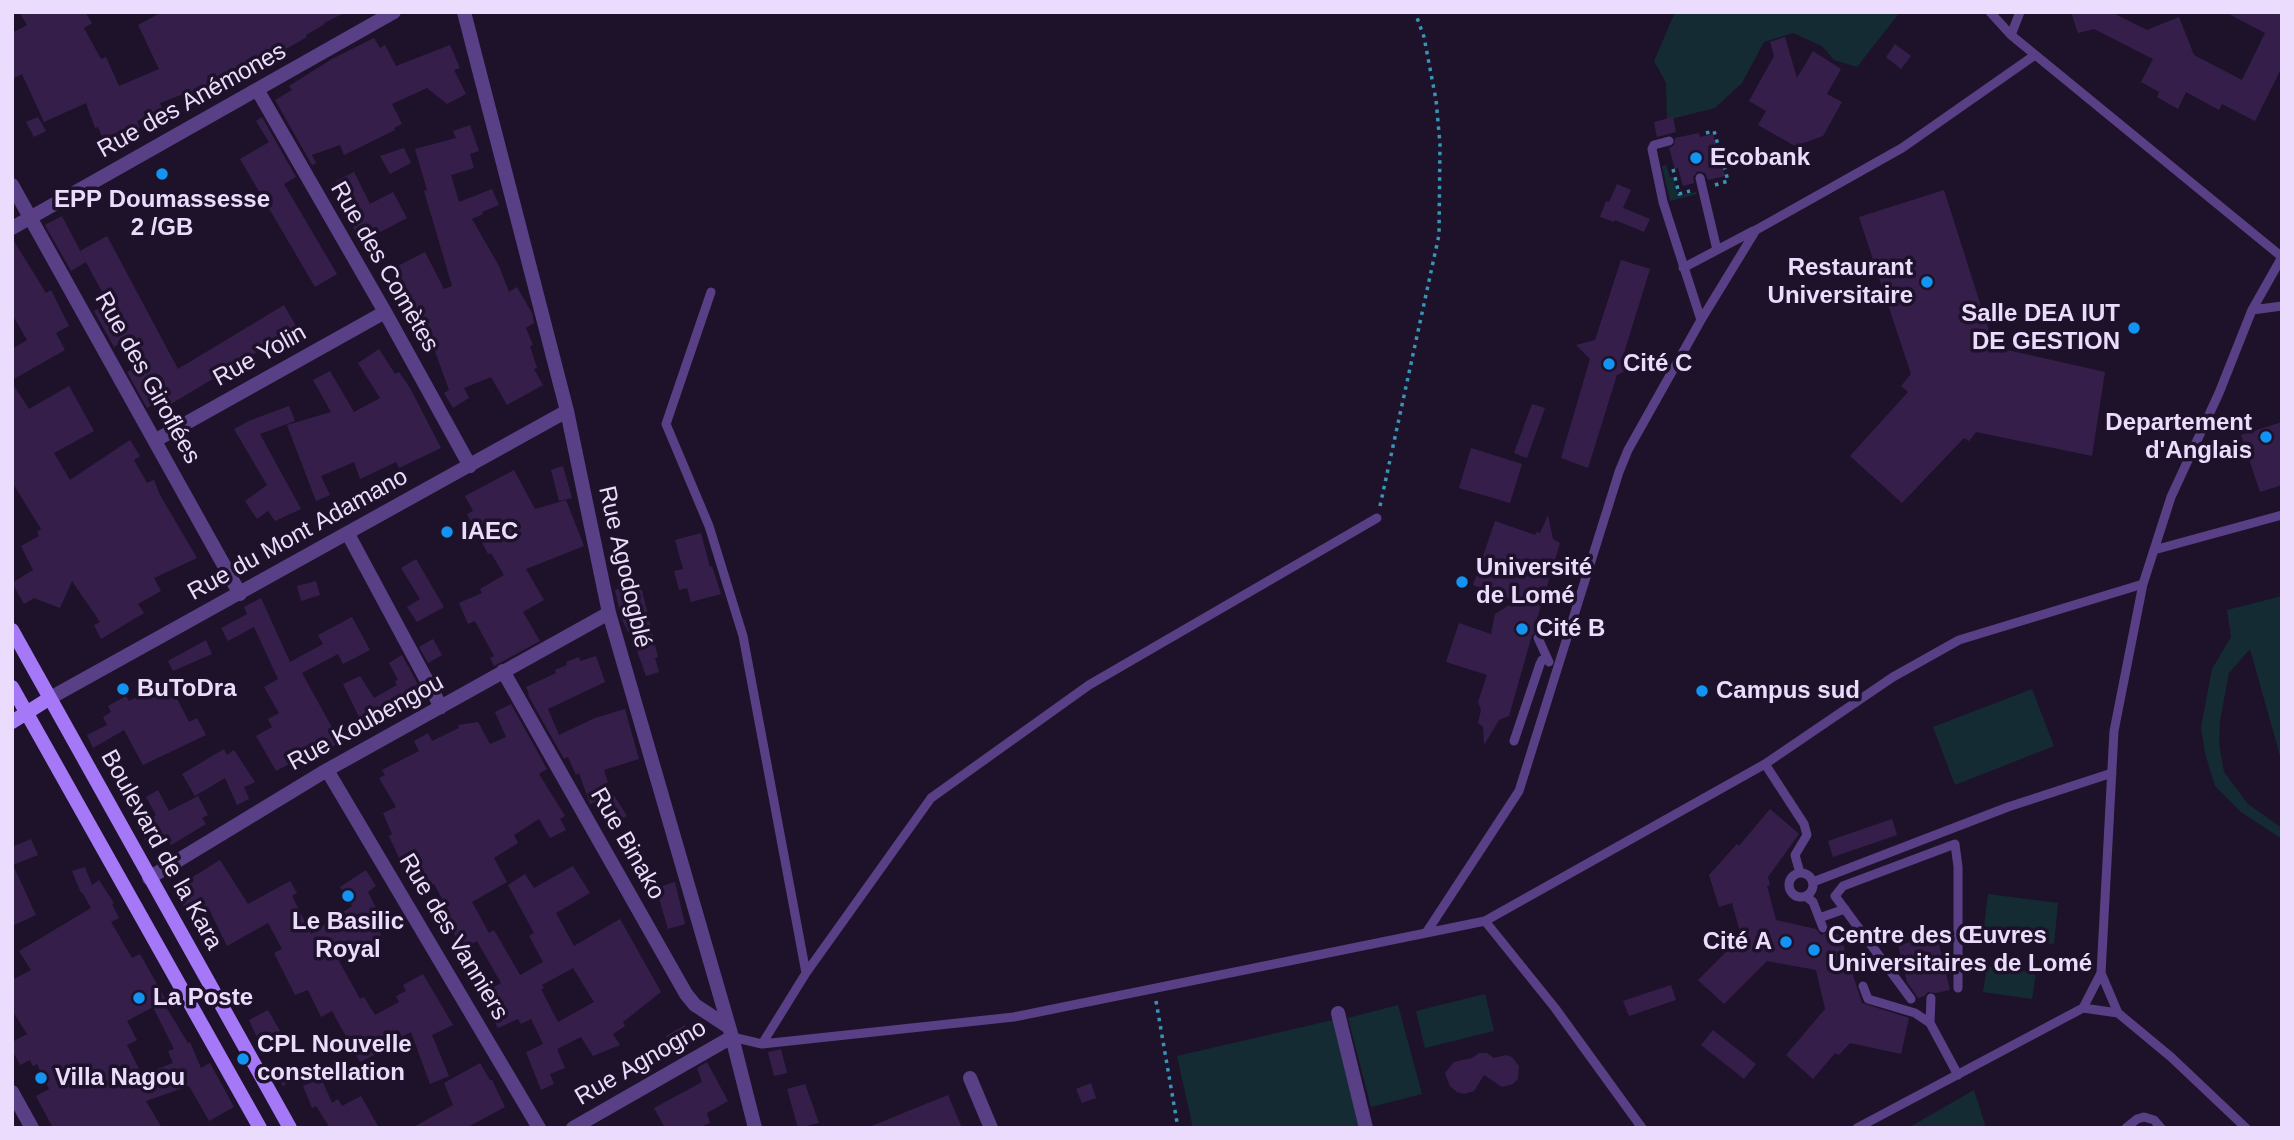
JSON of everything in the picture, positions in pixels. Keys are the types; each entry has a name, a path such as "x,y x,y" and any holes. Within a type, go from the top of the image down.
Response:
{"main road":[{"name":"Boulevard de la Kara","path":"12,631 155,874 290,1128"},
{"name":"Boulevard de la Kara","path":"12,687 260,1128"},
{"path":"12,722 50,698"}],"street":[{"name":"Rue des Anémones","path":"12,228 394,12"},
{"name":"Rue Agodogblé","path":"464,12 567,411 608,613 730,1032 755,1128"},
{"name":"Rue des Comètes","path":"258,91 470,466"},
{"name":"Rue des Giroflées","path":"12,185 240,594"},
{"name":"Rue Yolin","path":"156,440 385,312"},
{"name":"Rue du Mont Adamano","path":"50,698 567,411"},
{"path":"348,534 441,708"},
{"name":"Rue Koubengou","path":"155,874 327,770 608,613"},
{"name":"Rue Binako","path":"503,671 686,994 695,1005 730,1032"},
{"name":"Rue des Vanniers","path":"327,770 539,1128"},
{"path":"1338,1013 1366,1128"},
{"name":"Rue Agnogno","path":"573,1128 730,1032"},
{"path":"970,1078 991,1128"},
{"path":"12,1092 32,1128"}],"lane":[{"path":"1857,1128 2083,1008 2101,974 2114,732 2143,584 2171,497 2219,393 2252,310 2282,257 2011,36 1990,12"},
{"path":"2011,36 2020,12"},
{"path":"1683,268 1902,148 2035,55"},
{"path":"1669,141 1654,145 1652,149 1663,202 1701,320"},
{"path":"1701,183 1717,250"},
{"path":"1426,933 1519,791 1628,450 1701,320 1756,230"},
{"path":"710,292 666,424 709,526 743,636 806,973"},
{"path":"2252,310 2282,306"},
{"path":"2154,550 2282,514"},
{"path":"762,1044 806,973 931,798 1089,685 1377,518"},
{"path":"730,1032 762,1044 1014,1017 1485,921 1765,764 1893,677 1959,640 2143,584"},
{"path":"1538,638 1546,659 1557,669"},
{"path":"1514,741 1540,664 1546,659"},
{"path":"1765,764 1804,824 1807,835 1795,855 1800,873"},
{"path":"1813,882 2008,807 2112,773"},
{"path":"1911,999 1835,896 1843,886 1955,844 1958,867 1958,988"},
{"path":"1806,896 1813,882 1810,877 1800,873 1791,877 1788,888 1796,896 1806,896 1813,902 1823,928"},
{"path":"1819,918 1845,909"},
{"path":"1485,921 1555,1008 1642,1128"},
{"path":"2101,974 2118,1013 2171,1056 2246,1128"},
{"path":"1863,986 1868,999 1915,1013 1930,1023 1958,1075"},
{"path":"1930,1023 1931,998"},
{"path":"2083,1008 2118,1013"},
{"path":"2126,1128 2144,1117 2154,1120 2161,1128"}],"path":[{"path":"1377,518 1439,235 1440,145 1436,100 1424,37 1415,12"},
{"path":"1673,169 1679,194 1701,183 1728,181 1714,131 1706,133"},
{"path":"1154,988 1178,1128"}],"shaded area":[{"path":"1675,12 1900,12 1857,67 1834,60 1822,46 1793,33 1764,42 1742,83 1715,108 1667,120 1666,83 1654,61"},
{"path":"1666,165 1670,177 1673,177 1678,196 1697,194 1670,201 1662,166"},
{"path":"2282,596 2282,763 2250,649 2229,673 2220,721 2219,744 2224,772 2248,804 2282,828 2282,839 2241,812 2215,786 2205,753 2201,727 2212,669 2231,637 2227,610"},
{"path":"2032,689 2054,746 1955,785 1933,727"},
{"path":"1988,894 2058,903 2054,944 1983,935"},
{"path":"1987,966 2036,973 2032,999 1983,992"},
{"path":"1485,994 1494,1031 1425,1048 1416,1011"},
{"path":"1398,1005 1422,1094 1371,1107 1348,1018"},
{"path":"1333,1020 1359,1128 1193,1128 1177,1056"},
{"path":"1974,1090 1986,1128 1908,1128"}],"building":[{"path":"19,12 85,12 92,23 84,28 101,59 106,57 119,86 159,69 138,25 162,12 346,12 324,23 306,35 307,37 272,57 273,59 217,85 219,89 190,103 186,93 160,103 163,110 137,121 140,128 124,135 125,139 106,147 98,127 95,128 86,103 44,122 22,74 12,79 12,33 27,25"},
{"path":"2071,12 2111,12 2147,30 2179,17 2194,55 2242,80 2265,33 2225,12 2282,12 2282,67 2255,121 2222,104 2219,110 2186,92 2178,109 2157,97 2159,92 2141,82 2153,59 2094,29 2078,33"},
{"path":"1785,37 1797,78 1813,51 1841,69 1827,94 1842,102 1823,136 1795,146 1758,125 1766,111 1749,101 1774,56 1770,42"},
{"path":"374,38 380,48 385,45 396,66 450,45 460,68 454,70 466,94 447,104 427,88 392,104 402,124 394,128 395,130 344,155 340,145 312,155 316,163 312,165 275,100 292,90 289,86 332,59"},
{"path":"1895,44 1911,56 1901,69 1886,57"},
{"path":"38,117 46,131 34,137 26,122"},
{"path":"262,117 296,177 284,184 337,274 315,287 240,159 269,142 256,121"},
{"path":"1673,117 1676,132 1657,137 1654,122"},
{"path":"470,125 479,151 470,154 474,168 451,175 459,202 492,189 499,205 472,219 499,266 509,292 517,287 532,313 534,323 526,328 533,345 530,346 537,368 534,369 543,385 507,405 491,377 464,388 469,398 453,408 444,393 449,390 432,343 428,345 416,311 410,314 399,293 407,289 396,267 425,252 444,289 452,286 424,191 427,190 415,149 456,138 453,131"},
{"name":"Ecobank","path":"1699,133 1700,137 1713,134 1725,176 1708,180 1705,173 1698,171 1693,177 1694,183 1683,186 1669,148 1674,145 1675,138"},
{"path":"404,148 411,163 390,174 380,156"},
{"path":"354,172 370,204 393,192 407,218 361,242 353,227 358,225 336,181"},
{"path":"1617,184 1631,190 1623,208 1650,219 1644,232 1600,217"},
{"name":"Restaurant Universitaire","path":"1944,190 1994,347 2105,372 2092,456 1976,432 1969,441 1964,438 1902,503 1850,456 1908,392 1901,386 1911,374 1859,217"},
{"path":"62,216 86,262 71,271 45,225"},
{"path":"107,236 178,369 284,305 297,328 171,404 167,397 147,408 127,372 141,364 128,339 114,347 94,311 108,303 80,251"},
{"path":"12,238 46,293 51,290 69,326 56,333 65,350 12,380 12,349 27,340 12,314"},
{"name":"Cité C","path":"1621,260 1650,269 1623,356 1633,367 1617,375 1588,468 1561,458 1590,359 1576,345 1595,340"},
{"path":"379,349 395,374 399,372 410,388 441,448 399,468 396,462 360,479 354,462 321,476 330,495 316,501 287,425 331,412 313,380 330,371 354,412 380,398 358,363"},
{"path":"12,383 29,409 69,386 94,431 54,453 70,480 130,440 140,456 134,460 147,483 154,480 197,558 154,578 161,591 138,604 144,613 101,639 94,625 100,622 72,581 60,608 34,598 24,604 12,583 33,570 21,546 39,536 37,532 41,529 12,482"},
{"path":"1532,404 1545,408 1527,458 1514,453"},
{"path":"289,406 295,421 260,434 301,509 275,521 268,511 257,519 245,501 267,485 234,429"},
{"path":"2282,422 2282,485 2260,492 2241,435"},
{"path":"1471,448 1522,464 1510,503 1459,488"},
{"path":"563,466 572,498 559,501 551,470"},
{"path":"514,470 535,509 566,500 584,546 526,569 544,600 523,612 540,641 494,666 490,658 494,656 475,621 468,624 459,603 482,593 480,589 504,575 491,553 488,554 467,514 473,511 465,496"},
{"path":"1548,515 1553,539 1560,543 1537,619 1543,633 1538,631 1532,635 1509,716 1499,720 1484,745 1483,727 1478,723 1481,710 1478,702 1487,675 1446,662 1459,623 1491,634 1495,614 1516,601 1473,585 1495,521 1535,535 1540,533"},
{"path":"701,533 721,594 691,602 687,588 679,590 674,571 683,569 675,540"},
{"path":"416,559 444,607 417,622 407,607 420,599 401,568"},
{"path":"316,581 320,595 301,601 297,586"},
{"path":"640,582 658,657 655,658 659,672 646,676 631,634 621,617 615,590"},
{"path":"261,598 290,662 323,644 318,635 352,617 370,650 343,664 338,654 302,673 340,742 296,768 293,762 276,771 256,736 272,727 268,719 279,713 264,687 278,679 254,627 228,641 221,628 247,614 244,607"},
{"path":"433,639 442,655 428,663 419,647"},
{"path":"206,640 212,654 173,671 168,661"},
{"path":"402,655 421,690 361,721 343,684 360,676 374,698 397,685 395,681 398,680 389,663"},
{"path":"596,656 605,682 548,709 559,735 595,718 625,709 639,759 604,770 606,783 627,816 615,823 601,800 590,804 579,773 576,775 568,757 564,759 526,687 556,673 555,670 567,665 566,662 579,657 580,661"},
{"path":"168,681 189,722 197,718 206,735 143,765 124,730 93,748 87,735 107,725 103,717 111,712 108,706 126,696 129,701"},
{"path":"511,704 547,769 539,774 565,816 560,819 566,830 550,838 539,819 514,835 518,843 494,858 507,882 472,902 489,933 494,930 520,975 543,962 529,936 534,933 508,885 525,874 534,888 573,866 590,893 556,913 574,946 620,919 661,992 623,1022 625,1026 613,1034 620,1045 593,1056 581,1037 557,1049 565,1068 550,1074 554,1084 541,1090 526,1052 543,1044 531,1019 521,1024 518,1019 498,1028 479,994 501,983 477,941 462,949 445,916 450,913 434,884 427,889 408,858 401,862 389,836 392,834 383,813 396,807 379,778 385,775 382,770 419,751 414,741 428,733 432,741 459,728 458,725 478,722 490,744 506,737 495,712","holes":["573,968 594,1002 558,1022 541,989 544,988 542,985"]},
{"path":"224,749 227,755 234,750 255,782 244,787 249,799 237,805 225,778 195,796 182,774"},
{"path":"158,790 169,811 198,796 208,815 202,818 206,824 171,845 164,834 148,844 137,827 156,815 146,797"},
{"name":"Cité A","path":"1770,809 1799,834 1768,877 1770,885 1767,886 1776,920 1816,929 1821,935 1828,932 1840,935 1862,1003 1909,1018 1901,1054 1850,1043 1839,1055 1835,1053 1813,1079 1786,1055 1825,1009 1816,970 1767,961 1724,1004 1698,980 1727,951 1724,948 1740,932 1732,903 1719,907 1709,875 1737,844 1739,846"},
{"path":"1892,819 1897,835 1833,857 1828,841"},
{"path":"31,839 38,855 13,865 36,915 12,926 12,847"},
{"path":"220,860 248,904 290,881 297,893 292,896 311,934 352,906 340,887 366,870 376,886 368,892 382,920 376,923 383,940 347,954 349,958 339,961 360,999 364,997 375,1015 399,1002 396,996 406,991 403,985 423,974 453,1025 432,1035 449,1076 430,1084 411,1032 402,1037 398,1030 371,1045 376,1054 360,1062 332,1011 321,1017 308,990 295,995 274,953 282,949 268,923 227,946 208,907 191,918 181,902 187,897 180,885"},
{"path":"85,867 92,885 99,880 114,903 112,904 119,918 111,922 132,958 140,954 166,1000 163,1002 188,1043 190,1042 201,1068 210,1063 234,1107 209,1121 189,1086 146,1101 162,1128 53,1128 36,1096 49,1089 37,1064 33,1066 30,1060 20,1065 12,1050 12,1042 27,1034 12,1010 12,980 31,970 19,951 91,908 72,871","holes":["153,1007 174,1049 168,1051 173,1063 142,1075 127,1045 137,1040 127,1021"]},
{"path":"675,882 685,924 668,929 656,888"},
{"path":"1937,936 1950,990 1928,992 1918,998 1907,982 1898,945"},
{"path":"1671,985 1676,1000 1629,1016 1623,1001"},
{"path":"268,1010 280,1031 259,1042 249,1020"},
{"path":"685,1025 693,1039 673,1050 666,1036"},
{"path":"1713,1030 1756,1064 1744,1079 1701,1045"},
{"path":"781,1049 787,1073 774,1076 768,1052"},
{"path":"1479,1053 1487,1053 1494,1058 1506,1055 1512,1057 1519,1066 1518,1079 1513,1084 1502,1087 1484,1075 1474,1091 1464,1094 1457,1092 1450,1086 1445,1073 1454,1062 1472,1058"},
{"path":"707,1062 728,1101 707,1113 710,1123 698,1128 665,1128 654,1108 702,1082 697,1068"},
{"path":"480,1063 505,1107 466,1128 412,1128 453,1105 444,1083"},
{"path":"295,1064 301,1075 283,1086 276,1074"},
{"path":"321,1078 332,1103 338,1099 342,1106 361,1096 379,1128 330,1128 316,1106 312,1108 303,1086"},
{"path":"1091,1083 1096,1098 1082,1103 1076,1089"},
{"path":"805,1084 819,1123 798,1128 787,1089"},
{"path":"948,1095 962,1128 867,1128 918,1107"}],"place":[{"name":"Ecobank","path":"1696,158"},
{"name":"EPP Doumassesse 2 /GB","path":"162,174"},
{"name":"Restaurant Universitaire","path":"1927,282"},
{"name":"Salle DEA IUT DE GESTION","path":"2134,328"},
{"name":"Cité C","path":"1609,364"},
{"name":"Departement d'Anglais","path":"2266,437"},
{"name":"IAEC","path":"447,532"},
{"name":"Université de Lomé","path":"1462,582"},
{"name":"Cité B","path":"1522,629"},
{"name":"BuToDra","path":"123,689"},
{"name":"Campus sud","path":"1702,691"},
{"name":"Le Basilic Royal","path":"348,896"},
{"name":"Cité A","path":"1786,942"},
{"name":"Centre des Œuvres Universitaires de Lomé","path":"1814,950"},
{"name":"La Poste","path":"139,998"},
{"name":"CPL Nouvelle constellation","path":"243,1059"},
{"name":"Villa Nagou","path":"41,1078"}]}
